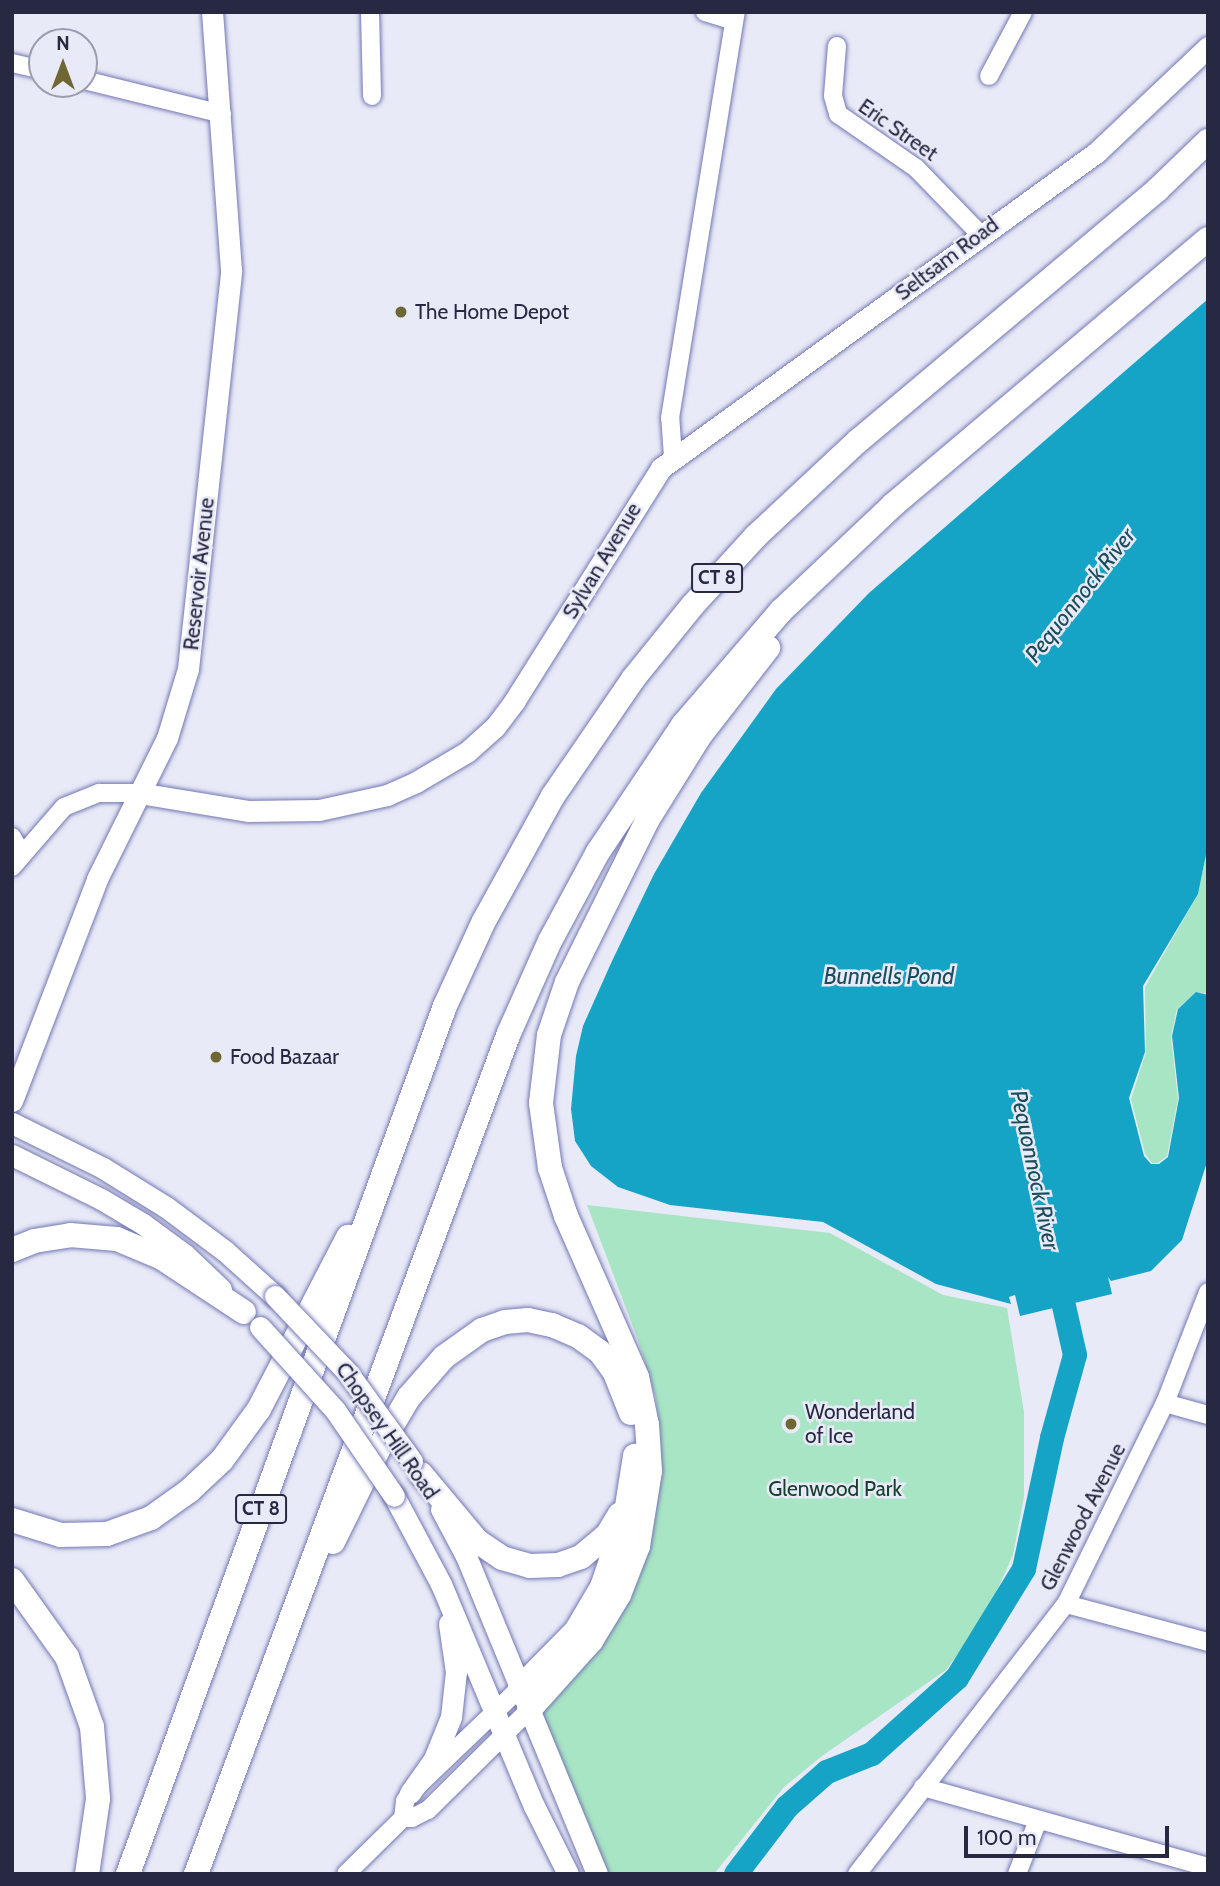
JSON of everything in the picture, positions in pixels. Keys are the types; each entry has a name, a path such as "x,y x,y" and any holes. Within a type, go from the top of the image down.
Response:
{"highway":[{"name":"CT 8","path":"128,1874 450,996 517,858 578,755 670,632 740,552 824,472 1157,190 1208,141"},
{"path":"196,1874 509,1032 568,906 625,808 698,706 772,620 854,540 1208,239"},
{"path":"525,1699 591,1641 619,1595 638,1546 650,1471 648,1425 637,1377 618,1326 566,1216 548,1160 541,1086 553,1018 583,947 638,838 671,781 729,698 854,540"},
{"path":"12,1520 61,1535 95,1535 118,1531 161,1513 206,1476 238,1439 276,1380 394,1144"},
{"path":"12,1250 34,1241 70,1234 117,1239 162,1258 252,1320"},
{"path":"267,1678 395,1420 435,1366 472,1336 493,1326 528,1320 566,1329 590,1343 608,1362 626,1397 633,1427 634,1470 620,1542 602,1587 576,1631 525,1699"},
{"path":"417,1467 467,1530 489,1550 516,1563 545,1567 581,1557 608,1534 625,1504 634,1470"},
{"path":"12,1580 67,1657 92,1727 98,1799 87,1874"}],"main road":[{"name":"Reservoir Avenue","path":"12,1101 97,879 171,728 191,649 231,270 222,114 212,12"},
{"name":"Seltsam Road","path":"674,457 1097,152 1208,47"},
{"name":"Sylvan Avenue","path":"139,793 248,811 320,810 387,794 450,764 476,744 509,709 651,481 674,457"},
{"name":"Chopsey Hill Road","path":"12,1123 81,1156 145,1193 206,1236 275,1296 348,1373 417,1467 466,1556 597,1874"},
{"name":"Chopsey Hill Road","path":"12,1155 101,1199 184,1254 252,1320 335,1410 394,1496 441,1584 534,1806 568,1874"},
{"path":"410,1793 441,1746 454,1702 455,1659 441,1584"}],"street":[{"path":"370,12 372,96"},
{"path":"674,457 670,418 735,17 705,12"},
{"path":"989,76 1023,12"},
{"name":"Eric Street","path":"838,46 833,96 838,114 916,168 980,234"},
{"path":"98,83 222,114"},
{"path":"17,860 54,816 73,802 99,793 139,793"},
{"path":"12,836 17,860"},
{"name":"Glenwood Avenue","path":"857,1874 1066,1604 1165,1403 1208,1292"},
{"path":"1165,1403 1208,1415"},
{"path":"1066,1604 1208,1643"},
{"path":"346,1874 403,1818 410,1793 494,1710 525,1699"},
{"path":"403,1818 412,1818 428,1811 505,1735 525,1699"},
{"path":"923,1787 1208,1867"},
{"path":"1017,1874 1038,1820"}],"green space":[{"path":"1208,845 1208,994 1196,992 1177,1009 1171,1036 1178,1099 1167,1156 1158,1163 1152,1163 1145,1154 1131,1099 1146,1052 1145,987 1198,894"},
{"name":"Glenwood Park","path":"587,1205 830,1233 943,1295 1007,1308 1024,1412 1024,1497 1013,1555 984,1619 946,1670 822,1756 784,1787 714,1874 606,1874 524,1698 571,1652 658,1418 656,1398 637,1337"}],"water":[{"name":"Bunnells Pond","path":"1208,299 1208,845 1198,894 1143,986 1145,1052 1129,1098 1144,1156 1151,1164 1159,1164 1168,1157 1179,1098 1172,1036 1178,1009 1196,992 1208,995 1208,1159 1182,1240 1151,1271 1111,1281 1108,1277 1112,1294 1020,1316 1015,1295 1009,1297 1011,1304 936,1284 823,1222 670,1205 618,1187 591,1166 575,1141 571,1109 576,1056 583,1026 612,961 654,874 701,793 776,689 869,593"}],"waterway":[{"name":"Pequonnock River","path":"736,1874 787,1807 827,1772 872,1754 957,1678 1024,1569 1052,1438 1075,1355 1064,1306"}],"place":[{"name":"The Home Depot","path":"401,312"},
{"name":"Food Bazaar","path":"216,1057"},
{"name":"Wonderland of Ice","path":"791,1424"}]}
